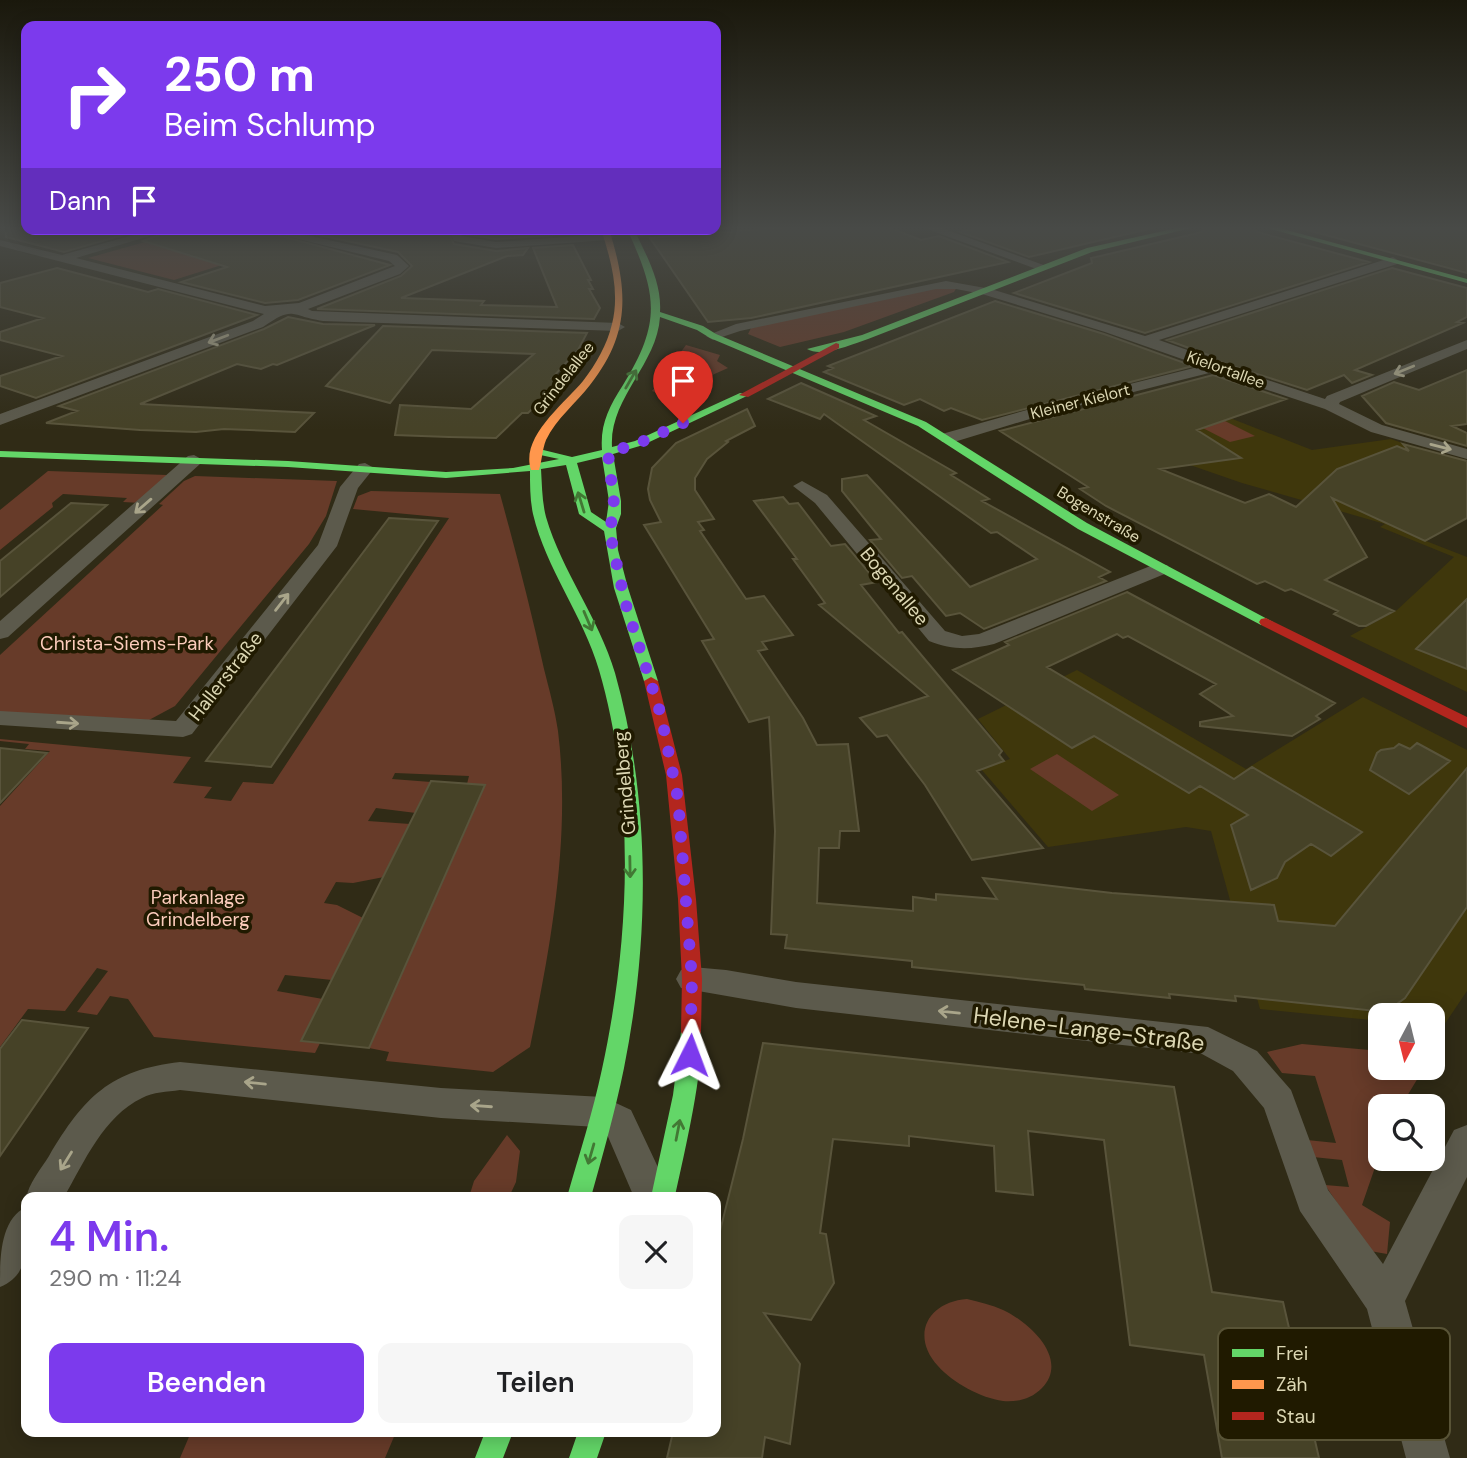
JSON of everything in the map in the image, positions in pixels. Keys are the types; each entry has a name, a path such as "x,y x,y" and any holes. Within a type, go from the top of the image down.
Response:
{"main road":[{"name":"Grindelallee","path":"536,459 545,430 574,398 628,321 624,294"},
{"path":"658,294 658,321 635,373 612,410 613,430 608,453 615,512 609,529 625,602 650,676 674,775 688,899 692,979 690,1055 686,1090 664,1192"},
{"path":"752,370 814,348 836,346 974,294"},
{"name":"Bogenstraße","path":"628,321 658,321 700,328 713,337 895,411 948,438 1057,511 1160,569 1467,723"},
{"path":"0,454 374,469 561,456 570,461 608,453 666,431 828,353 836,346"},
{"path":"590,436 613,430"},
{"path":"536,459 564,443"},
{"name":"Grindelberg","path":"536,459 523,490 564,577 581,603 607,673 616,709 629,795 631,876 620,1033 603,1112 580,1192"},
{"path":"570,461 585,514 609,529"},
{"path":"374,469 418,483 523,490"},
{"path":"489,1458 497,1437"},
{"path":"583,1458 590,1437"}],"street":[{"path":"197,294 251,308 279,310 296,308 334,294"},
{"name":"Kielortallee","path":"713,337 895,294"},
{"name":"Kielortallee","path":"992,294 1146,340 1205,361 1211,366 1331,406 1342,413 1394,432 1467,454"},
{"path":"1146,340 1290,294"},
{"path":"296,308 306,314 323,317 628,321"},
{"path":"0,420 253,326 279,310"},
{"path":"1331,406 1333,399 1467,344"},
{"name":"Kleiner Kielort","path":"948,438 1040,411 1206,370 1211,366"},
{"path":"0,632 194,460"},
{"name":"Hallerstraße","path":"0,718 183,729 327,546 349,487 374,469"},
{"name":"Bogenallee","path":"802,486 821,499 937,636 952,643 970,644 986,639 1160,569"},
{"name":"Helene-Lange-Straße","path":"692,979 726,982 796,995 1208,1041 1236,1055 1279,1101 1313,1199 1385,1300"},
{"path":"47,1192 86,1130 114,1096 129,1086 158,1077 180,1076 441,1103 603,1112 619,1121 651,1192"},
{"path":"1393,1328 1385,1300 1467,1141"},
{"path":"0,1268 21,1233"},
{"path":"1423,1440 1428,1458"}],"shaded area":[{"path":"1230,418 1312,450 1391,439 1467,466 1467,518 1426,541 1467,557 1467,692 1350,636 1397,610 1454,557 1380,527 1385,524 1242,483 1190,465 1240,457 1185,422"},
{"path":"1077,670 1246,769 1363,697 1467,750 1467,991 1446,1022 1446,1003 1368,1003 1368,1020 1260,1009 1211,831 1186,827 1048,847 981,769 1010,759 978,719"}],"green space":[{"path":"905,294 948,294 844,332 780,347 748,334 751,328"},
{"path":"686,345 720,355 717,361 728,368 665,396 652,391"},
{"path":"1219,418 1255,436 1230,442 1195,424"},
{"path":"48,471 167,475 141,503 123,502 127,498 63,494 52,503 53,507 0,550 0,510"},
{"name":"Christa-Siems-Park","path":"195,476 337,481 326,516 309,544 175,706 149,720 0,712 0,655 163,505 159,504 184,481"},
{"name":"Parkanlage Grindelberg","path":"371,491 500,494 554,707 561,771 562,811 557,890 530,1047 493,1072 386,1061 389,1052 369,1048 485,786 467,784 469,776 395,773 392,779 431,782 416,813 376,808 368,821 410,824 384,877 353,883 336,882 324,903 337,905 363,918 332,980 285,975 277,991 323,999 302,1041 320,1043 315,1053 154,1037 128,999 110,996 97,1015 77,1012 108,971 97,968 65,1011 28,1009 0,1047 0,806 50,751 25,749 29,744 0,739 191,757 173,783 212,787 204,798 231,801 243,782 273,784 449,518 353,509 358,496"},
{"path":"1057,754 1119,795 1092,811 1030,769"},
{"path":"1302,1044 1368,1050 1368,1080 1417,1080 1408,1094 1368,1094 1368,1171 1374,1171 1362,1205 1390,1222 1387,1254 1370,1251 1325,1185 1349,1187 1342,1160 1313,1157 1307,1140 1336,1143 1315,1076 1282,1073 1267,1052"},
{"path":"507,1135 520,1151 516,1182 511,1192 471,1192 474,1181"},
{"path":"967,1299 1003,1310 1024,1323 1043,1343 1051,1365 1049,1377 1038,1392 1019,1400 995,1399 959,1384 938,1366 925,1343 927,1322 942,1306"},
{"path":"189,1437 394,1437 385,1458 180,1458"}],"building":[{"path":"0,294 177,294 257,315 36,398 0,386 0,376 62,356 0,340 0,332 43,318 0,307"},
{"path":"229,294 314,294 298,300 265,303"},
{"path":"355,294 411,294 401,298 484,301 481,305 557,307 552,294 592,294 600,308 594,319 317,309"},
{"path":"689,294 861,294 751,318 708,322"},
{"path":"1017,294 1268,294 1145,333"},
{"path":"1311,294 1467,294 1467,317 1457,322 1463,323 1355,370 1372,375 1352,383 1344,375 1307,390 1217,361 1211,356 1167,340"},
{"path":"995,301 1104,334 1193,366 982,420 951,408 944,411 920,399 904,405 824,372 833,368 828,366"},
{"path":"288,317 323,324 375,325 277,365 261,369 237,364 140,404 314,413 295,432 140,430 46,423 77,411 59,406 264,329"},
{"path":"383,326 587,333 578,350 552,378 563,379 528,413 522,413 496,438 449,437 395,435 400,405 471,409 534,354 432,350 390,403 326,386"},
{"path":"1467,370 1467,424 1452,426 1467,433 1467,446 1386,423 1362,396 1394,382 1419,390"},
{"path":"1213,375 1286,399 1197,430 1241,458 1160,469 1245,503 1269,494 1296,507 1337,469 1397,446 1409,451 1403,444 1467,461 1467,518 1425,541 1332,498 1367,557 1325,580 1394,611 1366,626 1359,626 1334,614 1338,611 1291,589 1285,591 1265,581 1257,584 1106,506 1080,489 1088,487 1000,431"},
{"path":"801,383 876,416 864,420 956,473 951,475 989,499 982,501 1110,572 1099,577 1106,581 984,629 960,613 946,616 912,576 902,578 870,540 881,539 842,491 842,479 867,475 970,587 1037,559 997,532 991,533 824,414 820,419 768,399"},
{"path":"747,409 755,426 726,441 728,442 707,459 695,478 695,490 714,519 698,522 704,530 700,531 746,599 764,596 793,635 762,642 767,649 758,651 803,718 817,745 848,744 859,831 840,831 839,848 819,848 817,903 913,911 913,897 936,900 936,894 997,899 983,878 1112,893 1274,905 1278,921 1335,926 1467,768 1467,907 1405,998 1398,1003 1368,1003 1368,1010 1235,996 1236,1001 1169,994 1170,998 1085,989 1084,985 912,967 912,961 785,948 787,935 771,934 775,831 769,717 749,722 702,641 714,639 644,525 661,522 650,500 648,489 652,468 676,443"},
{"path":"783,497 789,504 798,503 831,546 845,544 877,582 861,585 899,633 902,632 1002,751 999,755 1004,761 977,771 1043,848 972,860 925,785 887,735 877,737 860,718 928,696 819,605 825,603 793,559 797,559 754,501"},
{"path":"71,503 107,505 0,597 0,561"},
{"path":"389,518 438,521 271,767 206,761"},
{"path":"1127,592 1335,703 1316,716 1320,719 1292,736 1200,726 1200,722 1233,716 1200,694 1216,684 1128,636 1123,638 1117,634 1047,667 1234,779 1252,767 1362,832 1331,856 1311,844 1285,862 1277,878 1251,890 1231,825 1248,815 1200,786 1189,793 1094,736 1072,748 953,670 1009,645 1005,642"},
{"path":"1467,599 1467,669 1416,649"},
{"path":"1417,743 1450,761 1409,794 1370,770 1381,750 1394,748 1399,744 1410,749"},
{"path":"0,748 47,753 0,803"},
{"path":"431,781 485,785 369,1048 301,1041"},
{"path":"22,1020 88,1028 0,1156 0,1049"},
{"path":"763,1043 1174,1087 1212,1292 1283,1302 1289,1328 1218,1328 1218,1435 1204,1355 1130,1345 1104,1140 1028,1131 1033,1195 996,1191 994,1146 909,1136 909,1146 833,1139 820,1233 826,1234 834,1283 811,1320 764,1313 800,1364 790,1444 765,1437 762,1458 667,1458 672,1437 721,1437 721,1227"},
{"path":"1219,1440 1315,1440 1319,1458 1222,1458"}],"traffic: fast":[{"path":"651,681 621,588 612,550 610,526 615,511 607,441 608,424 615,406 642,361 650,341 655,323 655,294"},
{"path":"812,349 836,346 865,337 976,294"},
{"path":"660,314 700,328 713,336 922,424 1082,526 1266,622"},
{"path":"0,454 288,464 446,475 513,471 586,458 639,443 744,395"},
{"path":"535,451 561,456 571,461 585,514 609,529"},
{"path":"535,468 538,504 546,536 592,631 607,671 618,717 631,813 633,910 624,1007 608,1090 580,1192"},
{"path":"664,1192 684,1095 691,1032"},
{"path":"489,1458 497,1437"},
{"path":"583,1458 590,1437"}],"traffic: slow":[{"path":"535,468 537,449 544,433 601,363 611,343 617,323 619,294"}],"traffic: jam":[{"path":"744,395 836,346"},
{"path":"1266,622 1467,723"},
{"path":"651,681 674,775 687,899 692,979 691,1032"}],"route":[{"path":"683,423 639,443 608,453 608,468 615,512 609,529 625,602 661,715 678,799 688,899 692,979 690,1055"}]}
